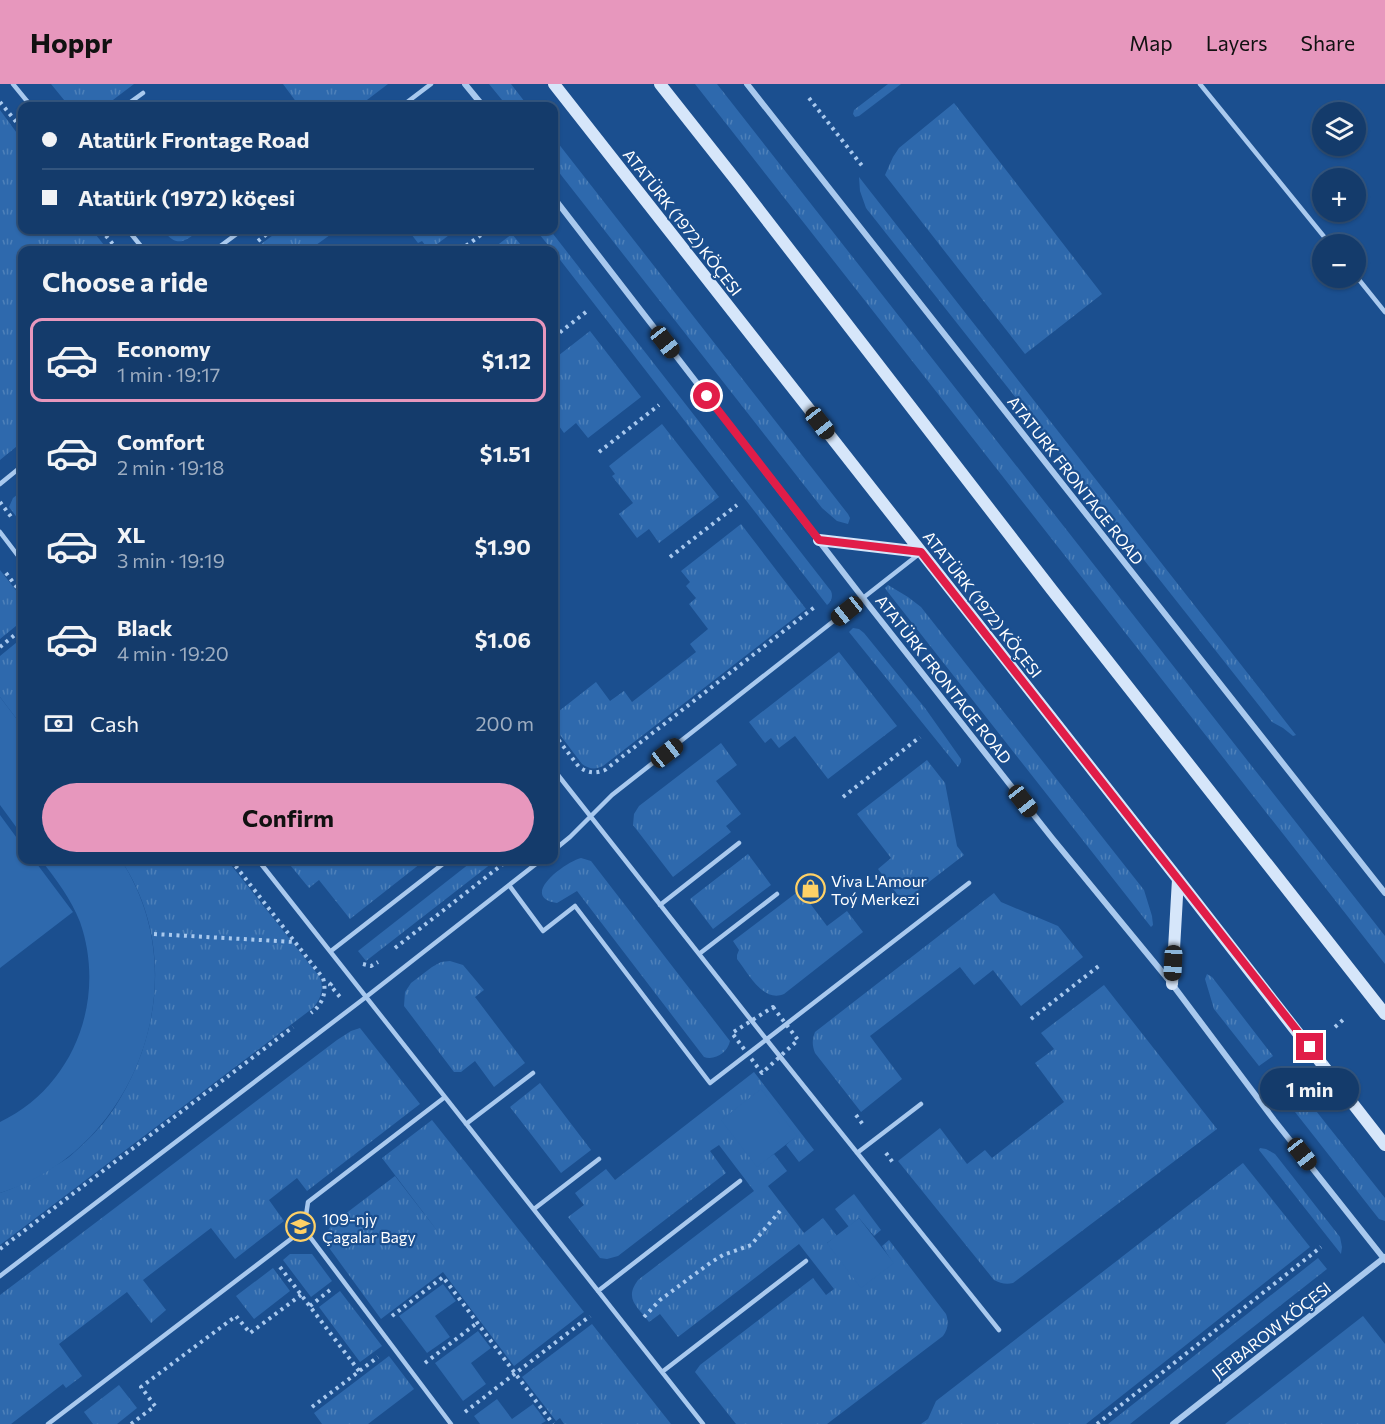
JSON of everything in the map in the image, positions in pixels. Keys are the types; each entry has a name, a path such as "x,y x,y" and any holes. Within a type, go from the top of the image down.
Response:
{"main road":[{"name":"ATATÜRK (1972) KÖÇESI","path":"554,84 1385,1145"},
{"path":"660,84 1052,591 1385,1014"},
{"path":"819,540 921,552"},
{"path":"1172,984 1178,879"}],"street":[{"path":"465,84 480,102"},
{"name":"ATATURK FRONTAGE ROAD","path":"747,84 1385,893"},
{"name":"ATATÜRK FRONTAGE ROAD","path":"558,203 863,598 1052,838 1172,984 1274,1120 1384,1258"},
{"name":"JEPBAROW KÖÇESI","path":"1173,1424 1384,1258"}],"lane":[{"path":"13,84 28,102"},
{"path":"407,102 431,84"},
{"path":"1200,84 1322,234"},
{"path":"130,102 142,93"},
{"path":"131,234 141,246"},
{"path":"220,246 237,234"},
{"path":"1366,288 1385,312"},
{"path":"0,484 18,469"},
{"path":"0,532 18,556"},
{"path":"558,847 612,795 921,552"},
{"path":"558,775 999,1330"},
{"path":"660,905 739,843"},
{"path":"261,864 703,1424"},
{"path":"331,951 443,864"},
{"path":"0,1276 366,997 536,864"},
{"path":"509,885 543,931 575,906 710,1083 969,883"},
{"path":"699,954 777,894"},
{"path":"466,1124 533,1073"},
{"path":"48,1424 304,1229 309,1202 445,1097"},
{"path":"857,1153 921,1104"},
{"path":"534,1209 599,1159"},
{"path":"598,1291 740,1181"},
{"path":"304,1229 451,1424"},
{"path":"662,1372 806,1261"}],"path":[{"path":"809,98 863,167"},
{"path":"0,102 18,124"},
{"path":"104,234 115,246"},
{"path":"466,246 482,234"},
{"path":"558,334 586,312"},
{"path":"599,452 659,405"},
{"path":"0,502 8,512"},
{"path":"670,557 737,505"},
{"path":"0,566 18,589"},
{"path":"558,739 584,771 593,773 605,770 816,606"},
{"path":"0,647 18,632"},
{"path":"843,797 920,737"},
{"path":"234,864 321,974 325,984 324,994 320,1004 305,1018"},
{"path":"391,952 503,864"},
{"path":"154,934 296,942"},
{"path":"360,961 371,966 382,958"},
{"path":"1031,1019 1100,965"},
{"path":"1335,1027 1344,1019"},
{"path":"0,1249 295,1025"},
{"path":"1269,1079 1284,1067"},
{"path":"644,1317 660,1300 710,1263 723,1255 751,1245 780,1211"},
{"path":"1097,1424 1321,1247"},
{"path":"278,1264 359,1371"},
{"path":"390,1317 443,1277 553,1424"},
{"path":"309,1306 336,1286"},
{"path":"131,1424 155,1406 141,1387 236,1316 250,1333 301,1295"},
{"path":"467,1419 463,1413 590,1316"},
{"path":"431,1371 425,1363 477,1323"},
{"path":"312,1407 385,1351"}],"green space":[{"path":"51,84 134,84 110,102 66,102"},
{"path":"283,84 388,84 364,102 296,102"},
{"path":"489,84 511,84 525,102 504,102"},
{"path":"695,84 717,84 1385,936 1385,964"},
{"path":"888,84 901,84 855,117 854,110"},
{"path":"954,103 1102,294 1025,354 885,175 899,148"},
{"path":"0,110 18,135 18,234 95,234 105,246 18,246 18,445 0,460"},
{"path":"558,143 848,514 850,518 848,524 837,521 822,508 558,171"},
{"path":"859,177 1296,735 1293,736 1272,722 866,208 860,191"},
{"path":"166,234 194,234 181,241"},
{"path":"275,234 331,234 315,246 258,246"},
{"path":"411,234 451,234 434,246 426,246 422,241 418,243"},
{"path":"512,234 522,246 496,246"},
{"path":"539,234 553,234 831,591 832,598 827,605 558,257 558,246 549,246"},
{"path":"590,331 641,397 588,438 576,423 564,433 558,425 558,356"},
{"path":"662,424 719,497 659,543 649,529 637,538 619,514 633,503 612,476 615,474 609,466"},
{"path":"18,494 18,519 9,507 13,498"},
{"path":"741,524 806,609 603,766 587,767 582,764 558,732 558,712 596,682 610,701 624,691 632,702 696,652 690,644 708,629 689,604 696,598 686,586 690,582 681,571"},
{"path":"0,570 18,593 18,624 0,639"},
{"path":"888,585 921,607 1144,890 1152,916 1153,925 1151,927 887,591 885,588"},
{"path":"853,628 864,633 925,708 961,759 958,767 849,632"},
{"path":"18,641 18,721 0,697 0,656"},
{"path":"839,652 897,726 828,779 795,736 779,748 771,738 765,743 749,722"},
{"path":"0,697 18,721 18,830 0,805"},
{"path":"721,743 737,765 716,781 741,814 726,826 731,832 673,877 633,825 634,814 639,806"},
{"path":"927,760 945,783 957,846 964,855 903,902 878,869 891,858 857,814"},
{"path":"0,815 18,840 18,864 37,864 73,912 0,968"},
{"path":"748,854 771,885 713,929 690,899"},
{"path":"581,858 591,861 730,1041 727,1049 720,1055 712,1058 704,1057 577,891 557,903 546,900 542,894 543,887 548,880 565,866"},
{"path":"44,864 123,864 144,907 154,956 153,1007 141,1055 119,1101 87,1140 47,1172 0,1193 0,1122 26,1107 48,1087 65,1064 78,1038 86,1010 89,981 87,951 80,922 58,882"},
{"path":"123,864 230,864 319,976 322,984 320,997 313,1008 0,1245 0,1193 65,1160 92,1135 113,1110 130,1081 143,1050 151,1018 155,986 154,953 148,921 137,890"},
{"path":"289,864 420,864 350,919 319,880 309,888"},
{"path":"469,864 491,864 366,961 358,951"},
{"path":"800,890 827,926 847,911 863,932 784,994 776,996 763,991 751,979 737,959 739,950 733,941"},
{"path":"994,893 1001,902 1058,926 1083,957 1021,1006 993,970 974,985 960,967 870,1036 902,1079 861,1112 815,1053 813,1038 815,1032"},
{"path":"450,961 463,965 484,990 475,997 525,1063 494,1087 475,1061 461,1072 454,1072 404,1006 405,992 411,983 432,967 441,962"},
{"path":"1207,974 1212,977 1273,1056 1259,1066 1214,1009 1205,979"},
{"path":"1104,985 1217,1129 1013,1283 999,1282 994,1280 898,1161 940,1128 967,1164 985,1150 992,1158 1064,1102 1035,1063 1054,1049 1041,1033"},
{"path":"360,1028 420,1104 307,1191 297,1178 269,1200 284,1221 235,1259 211,1228 143,1280 166,1310 151,1323 127,1292 59,1344 82,1376 66,1388 63,1384 11,1424 0,1424 0,1295 337,1040"},
{"path":"754,1072 814,1150 799,1162 786,1145 796,1136 756,1166 774,1154 787,1171 768,1186 804,1233 823,1218 837,1236 827,1243 893,1263 882,1246 889,1240 947,1317 948,1325 943,1336 827,1424 736,1424 695,1372 700,1365 813,1278 826,1295 834,1289 799,1244 678,1337 660,1314 649,1322 632,1297 638,1280 754,1191 719,1145 710,1151 726,1173 618,1256 600,1258 568,1217 584,1205 575,1193 606,1169 615,1180"},
{"path":"1290,1078 1385,1198 1385,1221 1379,1219 1277,1089"},
{"path":"540,1083 591,1150 561,1173 510,1107"},
{"path":"761,1089 797,1136 757,1167 721,1120"},
{"path":"432,1120 584,1312 514,1366 443,1272 381,1319 327,1245 327,1232 332,1224 395,1176 442,1237 382,1158"},
{"path":"1260,1148 1275,1154 1340,1237 1341,1254 1259,1150"},
{"path":"1243,1163 1310,1247 1086,1424 921,1424 928,1419 936,1401"},
{"path":"854,1194 881,1230 874,1236 859,1218 849,1227 835,1209"},
{"path":"859,1218 894,1263 861,1288 827,1243"},
{"path":"290,1254 312,1254 332,1281 311,1297 283,1260"},
{"path":"1318,1258 1327,1269 1130,1424 1108,1424"},
{"path":"273,1268 290,1291 254,1319 236,1296"},
{"path":"443,1284 456,1301 435,1316 450,1337 427,1353 399,1316"},
{"path":"340,1291 382,1346 360,1362 319,1307"},
{"path":"1363,1316 1385,1344 1385,1424 1225,1424"},
{"path":"592,1324 671,1424 564,1424 560,1418 556,1421 522,1377"},
{"path":"478,1331 491,1348 471,1363 486,1384 463,1401 435,1363"},
{"path":"389,1356 414,1389 368,1424 322,1424 314,1413"},
{"path":"119,1385 137,1408 117,1424 93,1424 84,1412"},
{"path":"497,1399 512,1419 533,1404 546,1421 541,1424 480,1424 474,1416"}],"place":[{"name":"Viva L'Amour Toý Merkezi","path":"810,889"},
{"name":"109-njy Çagalar Bagy","path":"301,1227"}],"route":[{"path":"707,396 819,540 921,552 1310,1047"}]}
